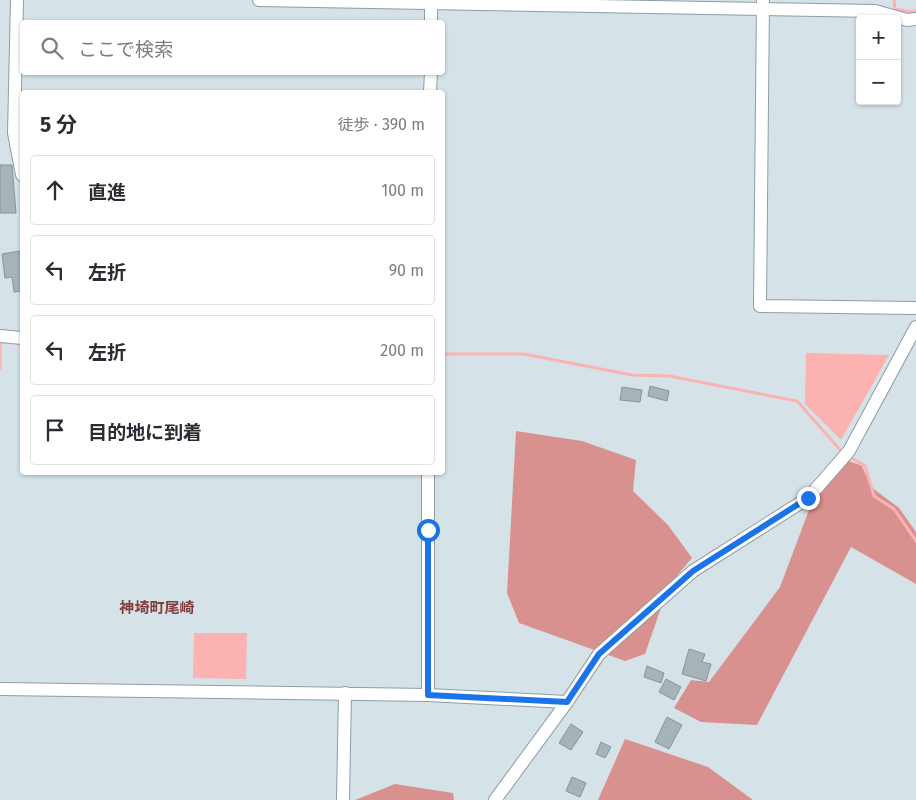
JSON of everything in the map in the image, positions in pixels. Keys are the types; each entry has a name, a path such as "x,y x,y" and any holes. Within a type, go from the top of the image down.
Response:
{"street":[{"path":"17,0 14,133 20,164"},
{"path":"259,0 431,4 763,4 874,11 907,20 916,19"},
{"path":"431,4 431,20"},
{"path":"763,4 760,306 916,308"},
{"path":"430,75 430,90"},
{"path":"495,800 567,702 599,654 693,571 808,498 845,455 916,327"},
{"path":"0,336 20,338"},
{"path":"428,475 428,695"},
{"path":"0,688 428,695 567,702"},
{"path":"343,800 344,693"}],"shaded area":[{"path":"806,353 889,355 841,440 805,404"},
{"path":"516,431 582,441 636,460 633,491 668,525 692,558 669,585 645,654 625,661 519,623 507,593"},
{"path":"849,461 862,466 871,487 899,508 916,532 916,584 851,547 757,725 701,722 674,708 691,680 709,682 780,587 812,502"},
{"path":"194,633 247,633 246,679 193,678"},
{"path":"625,739 708,767 753,800 598,800"},
{"path":"395,784 453,793 454,800 355,800"}],"building":[{"path":"0,165 12,165 16,213 0,213"},
{"path":"20,251 20,291 14,292 12,277 5,278 2,254"},
{"path":"650,386 669,391 667,401 648,396"},
{"path":"622,387 642,390 640,402 620,400"},
{"path":"689,649 705,654 702,662 711,664 706,681 682,674"},
{"path":"647,666 664,673 661,683 644,677"},
{"path":"666,679 681,687 674,700 659,692"},
{"path":"667,717 682,725 669,749 655,742"},
{"path":"571,724 583,732 571,750 559,743"},
{"path":"601,742 611,747 605,758 596,754"},
{"path":"572,777 586,783 580,797 566,791"}],"waterway":[{"path":"894,0 895,9 916,11"},
{"path":"0,369 0,342 2,342"},
{"path":"445,354 524,354 632,375 669,376 797,401 842,452"},
{"path":"850,457 865,466 874,496 894,509 916,541"}],"district":[{"name":"神埼町尾崎","path":"157,608"}],"route":[{"path":"428,530 428,695 567,702 599,654 693,571 808,498"}]}
